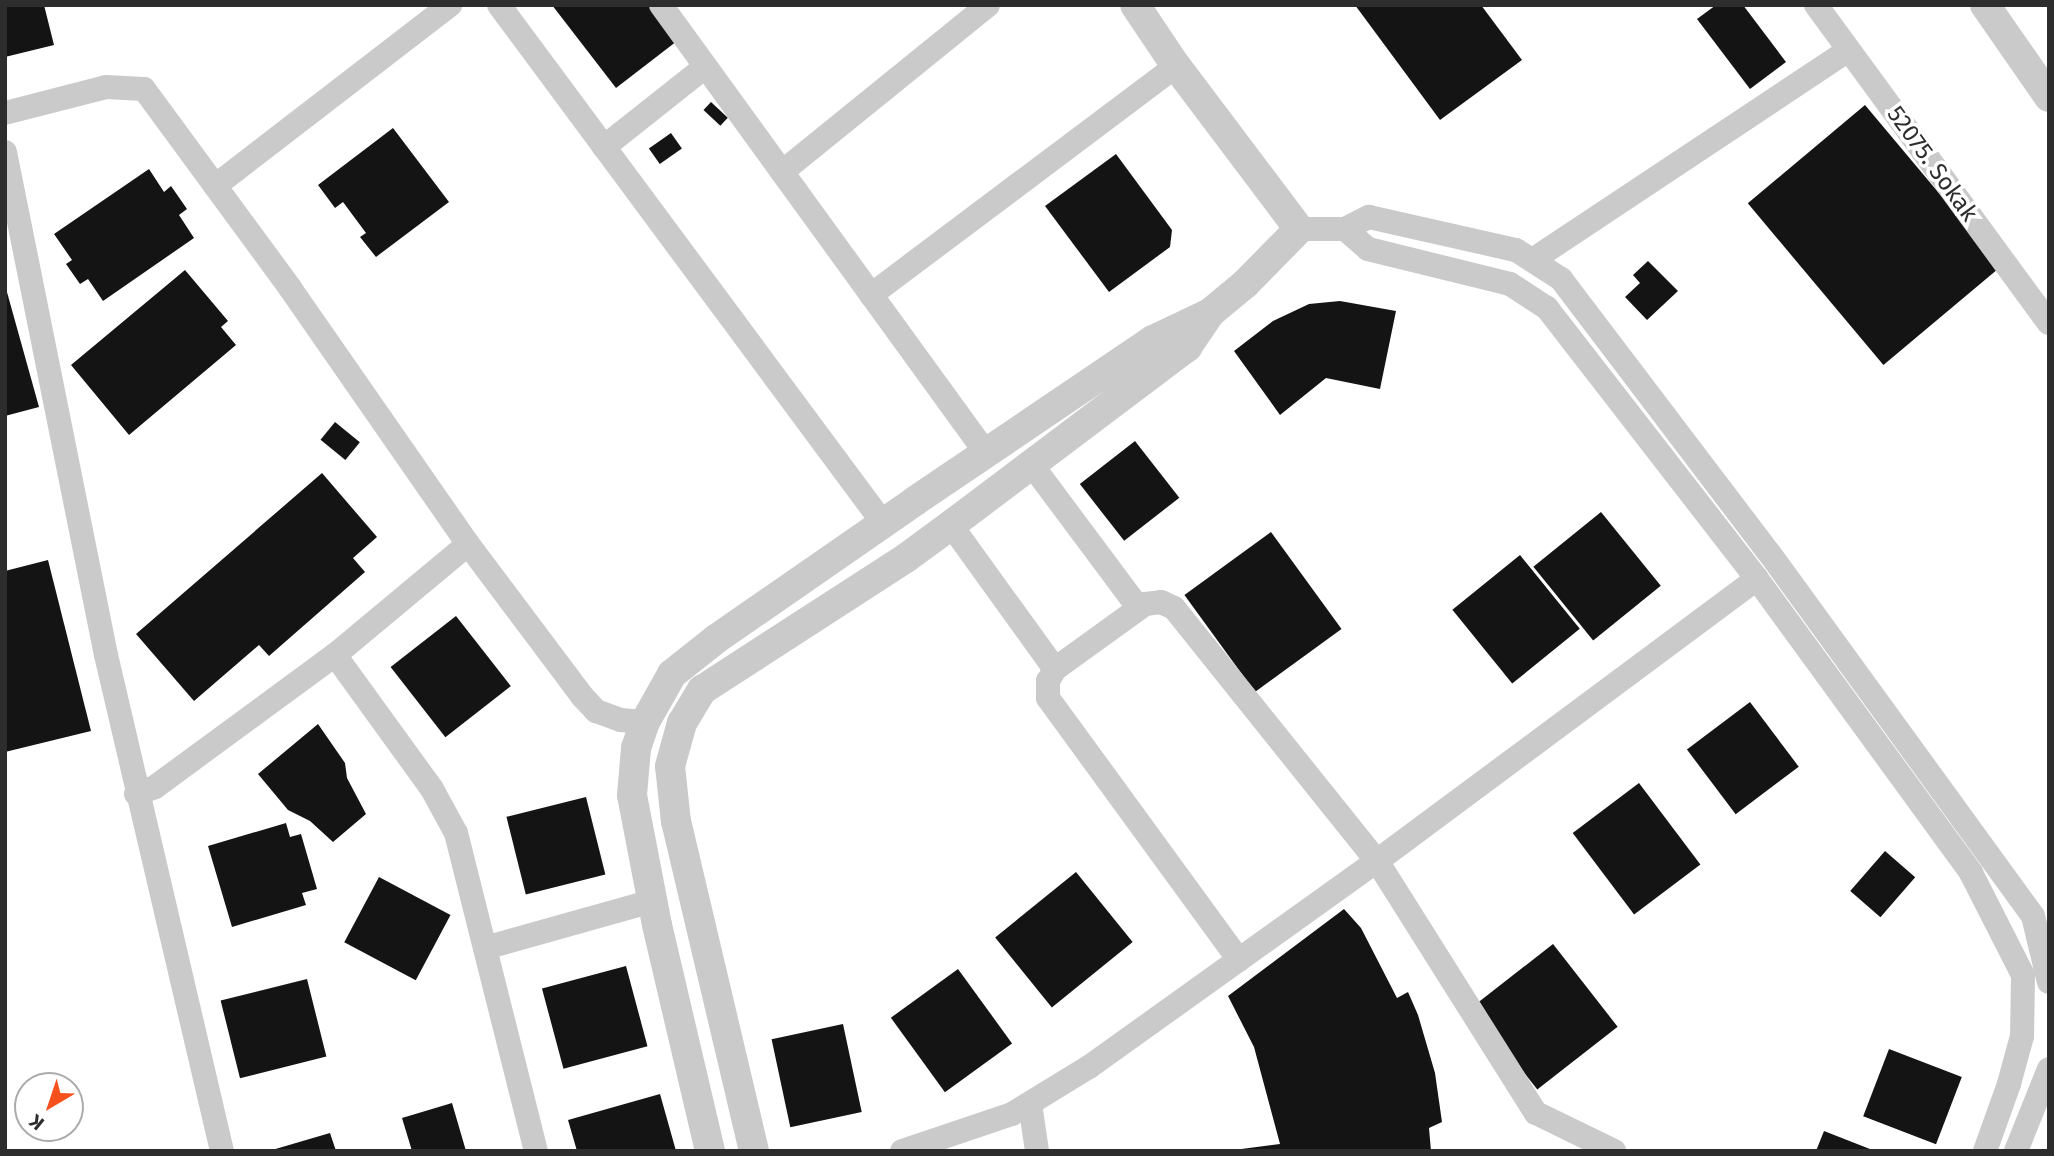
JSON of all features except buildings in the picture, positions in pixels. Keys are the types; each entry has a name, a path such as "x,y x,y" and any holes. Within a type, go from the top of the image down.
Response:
{"street":[{"path":"215,187 450,5"},
{"path":"499,5 883,523"},
{"path":"661,5 986,453"},
{"path":"782,172 988,5"},
{"path":"1135,5 1176,66 1299,229"},
{"name":"52075. Sokak","path":"1816,5 2049,323"},
{"path":"1985,5 2049,97"},
{"path":"1534,258 1849,50"},
{"path":"871,295 1176,66"},
{"path":"604,147 705,67"},
{"path":"5,113 106,87 144,89 290,288 468,544 582,696 596,712 621,720 645,722"},
{"path":"5,152 136,794 222,1151"},
{"path":"754,1151 676,822 670,766 682,723 702,690 906,558 1187,347 1210,313 1299,229 1345,229 1369,217 1497,244 1534,258 1561,279 1770,554 2033,916 2049,982"},
{"path":"1345,229 1368,249 1510,284 1547,308 1757,579 1970,873 2023,975 2022,1036 2009,1084 1985,1151"},
{"path":"710,1151 652,901 632,795 636,748 645,722 672,674 716,639 883,523 1153,340 1210,313"},
{"path":"1032,465 1138,607"},
{"path":"951,525 1055,669"},
{"path":"136,794 155,787 335,655 468,544"},
{"path":"902,1151 1012,1114 1089,1067 1377,861 1757,579"},
{"path":"1240,960 1051,706 1047,689 1055,669 1138,607 1153,602 1174,608 1377,861 1536,1113 1614,1151"},
{"path":"335,655 432,789 456,833 536,1151"},
{"path":"485,948 652,901"},
{"path":"2017,1151 2049,1069"},
{"path":"1030,1104 1037,1151"}]}
